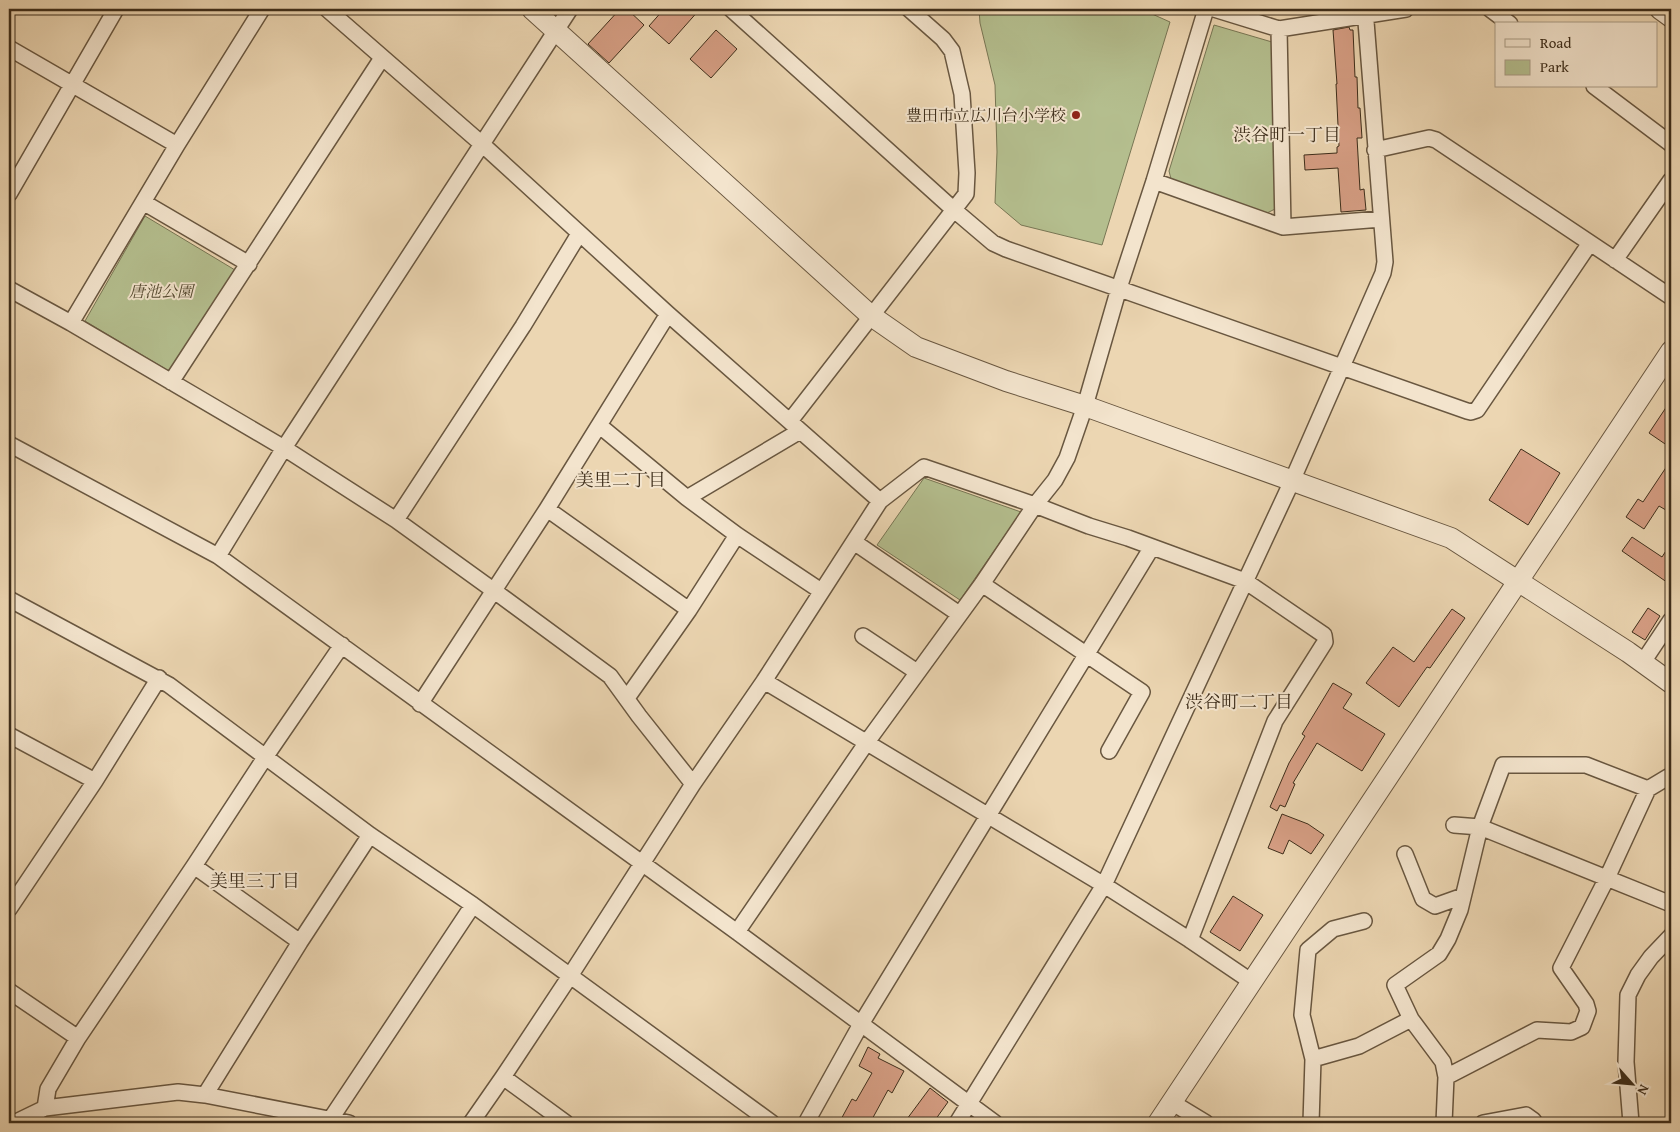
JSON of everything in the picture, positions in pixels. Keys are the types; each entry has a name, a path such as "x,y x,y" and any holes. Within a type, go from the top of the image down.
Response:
{"street":[{"path":"9,194 116,9"},
{"path":"71,323 177,145 262,9"},
{"path":"327,9 483,145 668,314 880,500"},
{"path":"532,9 870,316 916,347 1006,381 1085,406 1452,538 1643,662 1671,684"},
{"path":"218,556 284,448 570,9"},
{"path":"731,9 993,243 1341,368 1467,411 1477,410 1590,243"},
{"path":"687,498 795,426 870,316 966,194 967,173 962,94 952,50 909,9"},
{"path":"737,932 867,742 982,584 1035,505 1055,480 1067,458 1085,406 1119,288 1154,181 1206,9"},
{"path":"1214,9 1279,30 1366,12 1406,9"},
{"path":"1490,9 1507,22"},
{"path":"1660,9 1671,17"},
{"path":"957,1123 1104,886 1292,481 1383,273 1385,262 1366,12"},
{"path":"1279,30 1282,227"},
{"path":"9,48 177,145"},
{"path":"171,382 382,58"},
{"path":"1597,88 1671,144"},
{"path":"1375,150 1429,138 1436,140 1671,297"},
{"path":"1615,260 1671,180"},
{"path":"1154,181 1282,227 1381,219"},
{"path":"143,202 249,264"},
{"path":"396,520 523,326 579,234"},
{"path":"9,289 71,323 284,448 396,520 494,590 610,676 693,784"},
{"path":"420,704 600,426 668,314"},
{"path":"1158,1123 1671,351"},
{"path":"600,426 687,498 737,535 821,591"},
{"path":"9,444 218,556 737,932 995,1123"},
{"path":"471,1123 570,976 693,784 764,681 880,500 924,468 1035,505 1245,581 1324,635 1325,642 1275,721 1190,940"},
{"path":"547,509 689,610"},
{"path":"627,698 689,610 737,535"},
{"path":"854,542 959,614"},
{"path":"806,1123 861,1024 1152,547"},
{"path":"982,584 1142,692 1109,752"},
{"path":"9,599 159,678 370,835 473,905 772,1123"},
{"path":"1643,662 1671,620"},
{"path":"863,636 917,672"},
{"path":"45,1108 48,1089 78,1038 342,645"},
{"path":"9,909 94,781 159,678"},
{"path":"764,681 1104,886 1252,982"},
{"path":"9,735 94,781"},
{"path":"1444,1123 1446,1077 1443,1062 1411,1019 1394,984 1439,954 1455,923 1460,910 1480,827 1503,765 1586,765 1648,789"},
{"path":"1446,1077 1537,1030 1572,1032 1582,1027 1588,1011 1586,1004 1561,968 1607,878 1648,789 1668,777 1671,778"},
{"path":"1454,825 1480,827 1671,904"},
{"path":"205,1095 300,942 370,835"},
{"path":"1405,854 1424,899 1428,903 1435,906 1463,896"},
{"path":"194,866 300,942"},
{"path":"330,1120 473,905"},
{"path":"1311,1123 1313,1059 1302,1015 1308,950 1333,930 1364,921"},
{"path":"1631,1123 1626,1062 1628,996 1638,974 1671,936"},
{"path":"9,991 78,1038"},
{"path":"1313,1059 1359,1046 1411,1019"},
{"path":"503,1077 566,1123"},
{"path":"14,1123 45,1108 178,1092 205,1095 349,1123"},
{"path":"1173,1103 1206,1123"},
{"path":"1483,1123 1526,1115 1535,1123"}],"green space":[{"name":"豊田市立広川台小学校","path":"979,9 1141,9 1170,22 1102,245 1021,225 995,203 997,152 995,85 980,23"},
{"path":"1214,25 1272,42 1277,208 1267,213 1171,179 1169,171"},
{"name":"唐池公園","path":"145,216 235,270 169,371 85,321"},
{"path":"924,478 1021,512 960,600 877,545"}],"building":[{"path":"620,9 627,9 644,25 609,63 588,44"},
{"path":"664,9 700,9 669,44 649,26"},
{"path":"1349,27 1350,30 1353,30 1355,77 1357,77 1358,108 1360,108 1362,138 1357,138 1360,190 1364,189 1366,210 1341,212 1338,168 1305,170 1304,155 1337,153 1337,147 1339,146 1337,84 1333,30"},
{"path":"716,30 737,49 711,78 690,59"},
{"path":"1671,400 1671,448 1649,433"},
{"path":"1521,449 1560,473 1528,525 1489,500"},
{"path":"1671,460 1671,513 1659,506 1644,529 1626,517 1638,499 1643,502"},
{"path":"1632,537 1662,557 1671,543 1671,585 1622,551"},
{"path":"1648,608 1660,616 1645,640 1632,632"},
{"path":"1452,609 1465,618 1430,668 1427,667 1399,707 1366,683 1393,647 1414,662"},
{"path":"1333,683 1352,694 1343,708 1385,734 1362,771 1317,743 1293,783 1295,784 1285,807 1280,805 1277,811 1270,807 1289,763 1305,736 1302,734"},
{"path":"1282,814 1308,824 1324,835 1311,854 1289,840 1283,854 1268,848"},
{"path":"1233,896 1263,915 1240,951 1210,932"},
{"path":"868,1047 880,1054 878,1058 904,1071 892,1093 888,1090 870,1123 839,1123 852,1099 856,1101 872,1073 859,1066"},
{"path":"930,1088 948,1102 933,1123 904,1123"}],"place":[{"name":"豊田市立広川台小学校","path":"1076,115"}],"district":[{"name":"渋谷町一丁目","path":"1287,134"},
{"name":"美里二丁目","path":"621,479"},
{"name":"渋谷町二丁目","path":"1239,701"},
{"name":"美里三丁目","path":"255,880"}]}
